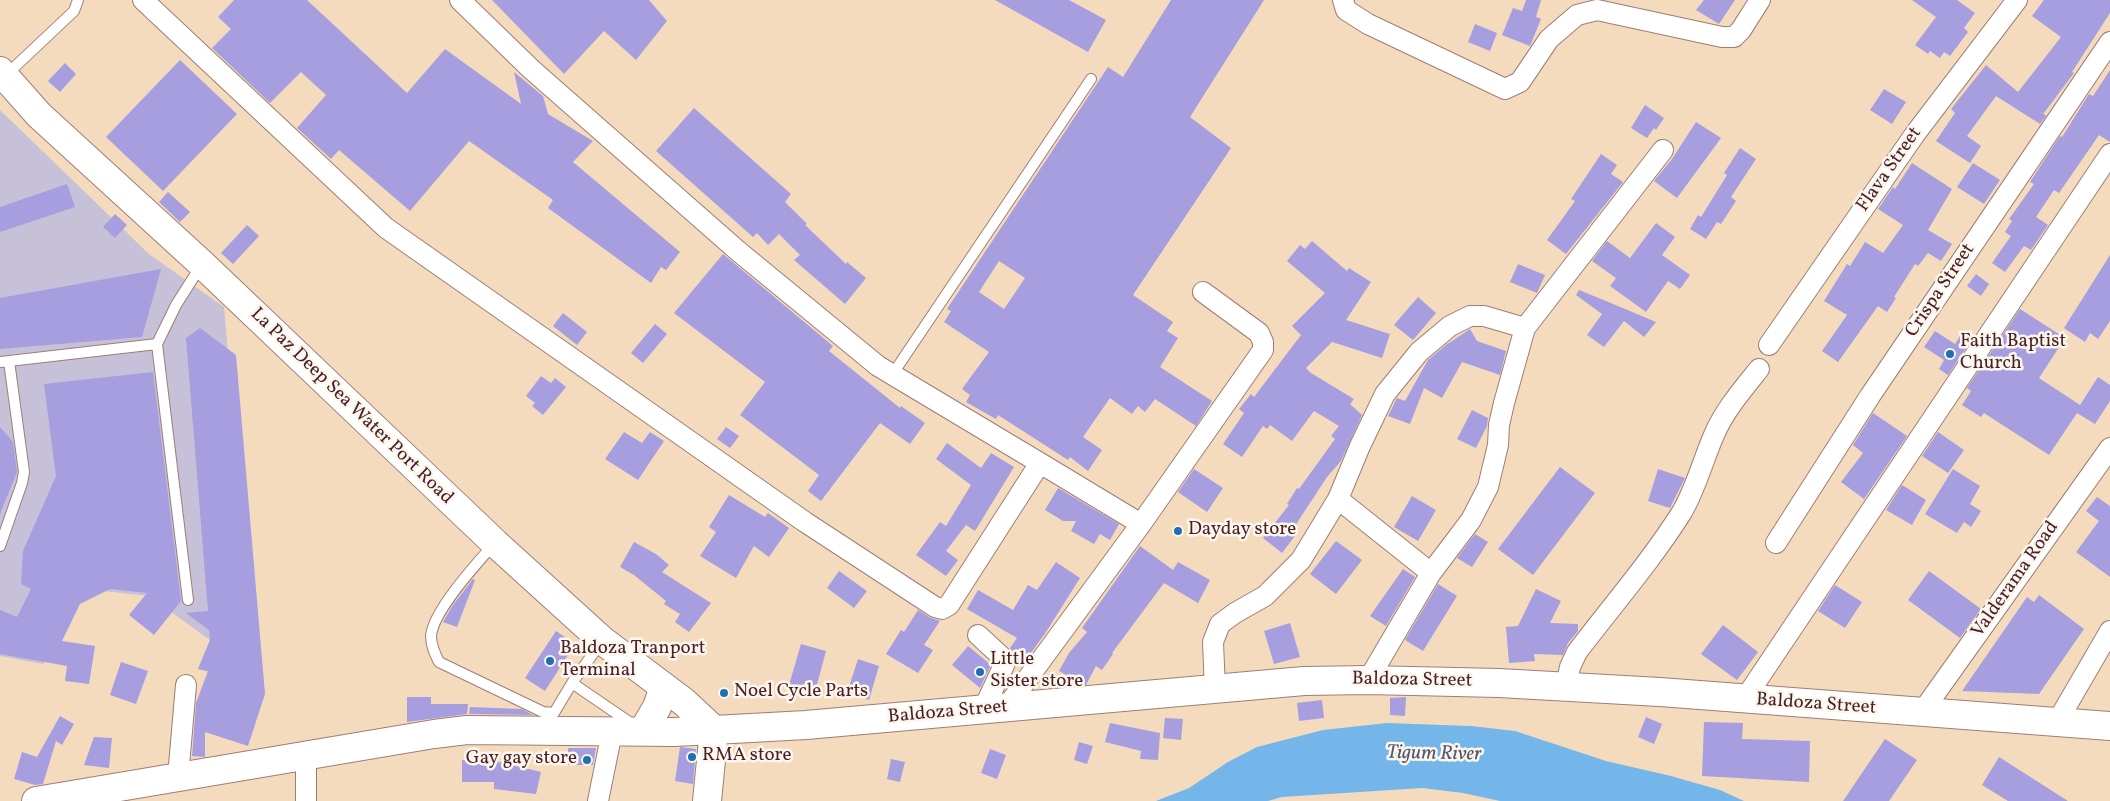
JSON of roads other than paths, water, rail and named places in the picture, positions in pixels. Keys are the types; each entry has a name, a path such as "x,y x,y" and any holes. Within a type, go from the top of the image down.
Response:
{"main road":[{"name":"La Paz Deep Sea Water Port Road","path":"2,76 39,115 202,264 495,543 603,641 664,687 714,730"},
{"name":"Baldoza Street","path":"36,801 306,755 467,730 674,732 806,725 1304,681 1368,680 1499,683 1660,692 1744,700 2110,726"},
{"path":"644,731 657,707 664,687"},
{"path":"707,801 714,730"}],"street":[{"path":"143,0 386,228 805,522 935,607 942,609 950,605 1040,463"},
{"path":"460,0 531,69 738,251 892,375 1141,524"},
{"path":"1343,0 1346,10 1368,24 1505,88 1520,82 1549,39 1577,15 1596,5 1722,37 1734,37 1741,30 1760,0"},
{"name":"Flava Street","path":"1769,345 1915,134 2017,0"},
{"name":"Crispa Street","path":"1776,543 1870,396 2110,42"},
{"path":"1368,680 1431,573 1471,520 1488,487 1498,445 1502,410 1525,328 1663,150"},
{"path":"1744,700 2110,154"},
{"path":"994,709 1141,524 1263,350 1263,342 1259,334 1203,292"},
{"path":"1215,690 1213,642 1220,624 1264,596 1301,560 1338,499 1360,446 1385,394 1419,352 1450,326 1470,316 1484,316 1525,328"},
{"path":"1566,687 1570,667 1577,652 1683,510 1700,476 1715,433 1740,393 1759,369"},
{"name":"Valderama Road","path":"1922,712 2110,448"},
{"path":"1338,499 1431,573"},
{"path":"2057,722 2110,632"},
{"path":"978,635 1003,658 1005,663 994,709"},
{"path":"178,777 186,685"},
{"path":"598,801 612,732"},
{"path":"306,755 306,801"}],"lane":[{"path":"2,76 74,11 78,0"},
{"path":"892,375 1091,79"},
{"path":"188,600 156,344 176,305 202,264"},
{"path":"0,546 22,484 24,472 5,361 156,344"},
{"path":"495,543 479,560 441,610 432,632 434,652 439,662 542,712 554,712 572,683 603,641"},
{"path":"572,683 644,731"}],"water":[{"name":"Tigum River","path":"1387,723 1471,726 1515,731 1606,761 1720,790 1744,801 1500,801 1463,793 1422,788 1282,797 1268,801 1156,801 1189,788 1228,762 1257,747 1323,730"}],"place":[{"name":"Faith Baptist Church","path":"1950,354"},
{"name":"Dayday store","path":"1178,531"},
{"name":"Baldoza Tranport Terminal","path":"550,661"},
{"name":"Little Sister store","path":"980,672"},
{"name":"Noel Cycle Parts","path":"724,693"},
{"name":"RMA store","path":"692,757"},
{"name":"Gay gay store","path":"587,760"}]}
